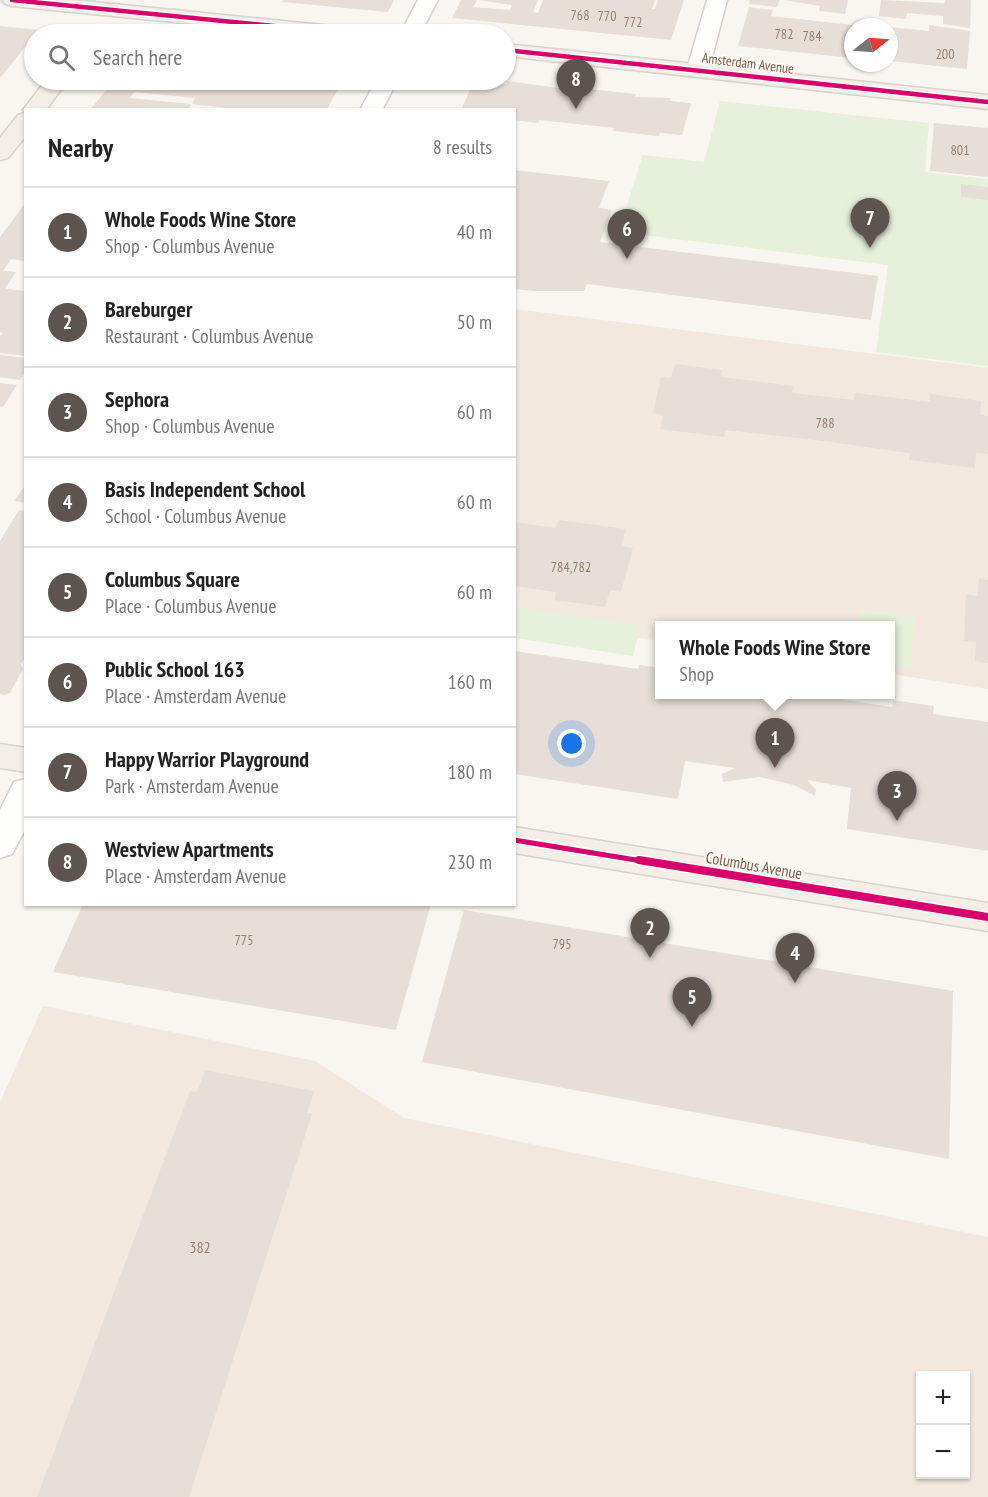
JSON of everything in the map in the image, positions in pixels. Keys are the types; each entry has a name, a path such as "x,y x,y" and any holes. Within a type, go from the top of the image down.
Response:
{"main road":[{"path":"12,0 114,5 271,24"},
{"path":"100,24 114,5"},
{"name":"Amsterdam Avenue","path":"516,51 988,102"},
{"path":"36,108 49,90"},
{"path":"0,153 24,123"},
{"path":"0,756 24,760"},
{"name":"Columbus Avenue","path":"516,840 988,917"}],"street":[{"path":"415,24 428,0"},
{"path":"698,69 717,0"},
{"path":"372,108 382,90"},
{"path":"0,844 24,795"}],"shaded area":[{"path":"516,309 988,368 988,689 895,675 895,621 655,621 655,640 516,619"},
{"path":"43,1006 315,1061 404,1118 988,1237 988,1497 0,1497 0,1102"}],"green space":[{"path":"720,101 929,123 925,172 988,179 988,366 876,352 888,265 618,232 643,155 704,162"},
{"path":"516,607 640,625 633,656 516,638"},
{"path":"860,609 915,617 911,668 895,666 895,621 859,621"}],"building":[{"path":"284,0 394,0 388,12 282,2"},
{"path":"461,0 477,0 473,7 510,10 512,5 478,0 538,0 533,12 538,13 543,0 655,0 652,9 655,9 658,0 684,0 671,40 452,18"},
{"path":"750,0 780,0 777,7 749,4"},
{"path":"784,0 848,0 845,14 819,11 820,6"},
{"path":"881,0 945,3 945,0 971,0 970,28 943,24 943,16 907,13 906,19 879,16"},
{"path":"749,7 773,10 771,16 844,24 844,57 738,46"},
{"path":"929,25 970,31 967,69 898,62 898,28 929,31"},
{"path":"0,26 24,28 24,48 0,78"},
{"path":"516,82 588,92 589,89 636,94 635,97 671,98 670,101 691,103 682,135 660,133 659,136 613,131 614,128 539,120 538,123 516,120 516,108 462,108 470,90 516,90"},
{"path":"106,90 337,90 328,108 227,108 192,104 195,98 134,92 130,98 191,104 189,108 92,108"},
{"path":"934,123 988,128 988,177 930,171"},
{"path":"516,170 609,181 599,208 612,210 600,242 878,276 871,320 587,284 584,291 516,289"},
{"path":"961,184 988,187 988,200 961,197"},
{"path":"24,205 24,261 11,259 3,271 16,272 5,289 24,291 24,356 0,353 0,336 3,333 0,332 0,237"},
{"path":"0,355 24,358 24,374 20,380 0,377"},
{"path":"675,364 722,370 721,377 794,386 792,393 854,400 855,393 930,402 930,394 981,401 980,415 988,416 988,454 976,453 975,468 909,460 909,453 824,441 725,430 724,437 660,429 663,415 653,413 661,377 671,378"},
{"path":"0,383 17,385 3,407 0,406"},
{"path":"24,487 24,503 14,501"},
{"path":"19,510 24,511 24,659 21,664 23,669 10,693 4,695 0,694 0,541"},
{"path":"559,520 626,529 621,546 633,548 621,592 610,590 605,607 555,600 556,592 516,586 516,522 556,528"},
{"path":"979,578 988,580 988,663 975,661 976,642 964,641 966,594 978,596"},
{"path":"516,651 638,669 639,665 655,667 655,699 840,699 892,707 893,700 934,706 933,714 988,722 988,851 847,829 851,788 807,780 816,790 815,796 794,785 760,777 723,782 722,774 735,768 685,761 678,799 516,774"},
{"path":"82,906 430,906 396,1030 53,972"},
{"path":"464,910 953,991 949,1159 422,1062"},
{"path":"205,1070 314,1091 307,1113 312,1114 189,1497 37,1497 190,1091 197,1092"}],"cycle path":[{"path":"12,0 253,24"},
{"path":"516,51 988,102"},
{"path":"516,840 988,917"}],"place":[{"name":"Westview Apartments","path":"576,109"},
{"name":"Happy Warrior Playground","path":"870,248"},
{"name":"Public School 163","path":"627,259"},
{"name":"Whole Foods Wine Store","path":"775,768"},
{"name":"Sephora","path":"897,821"},
{"name":"Bareburger","path":"650,958"},
{"name":"Basis Independent School","path":"795,983"},
{"name":"Columbus Square","path":"692,1027"}]}
